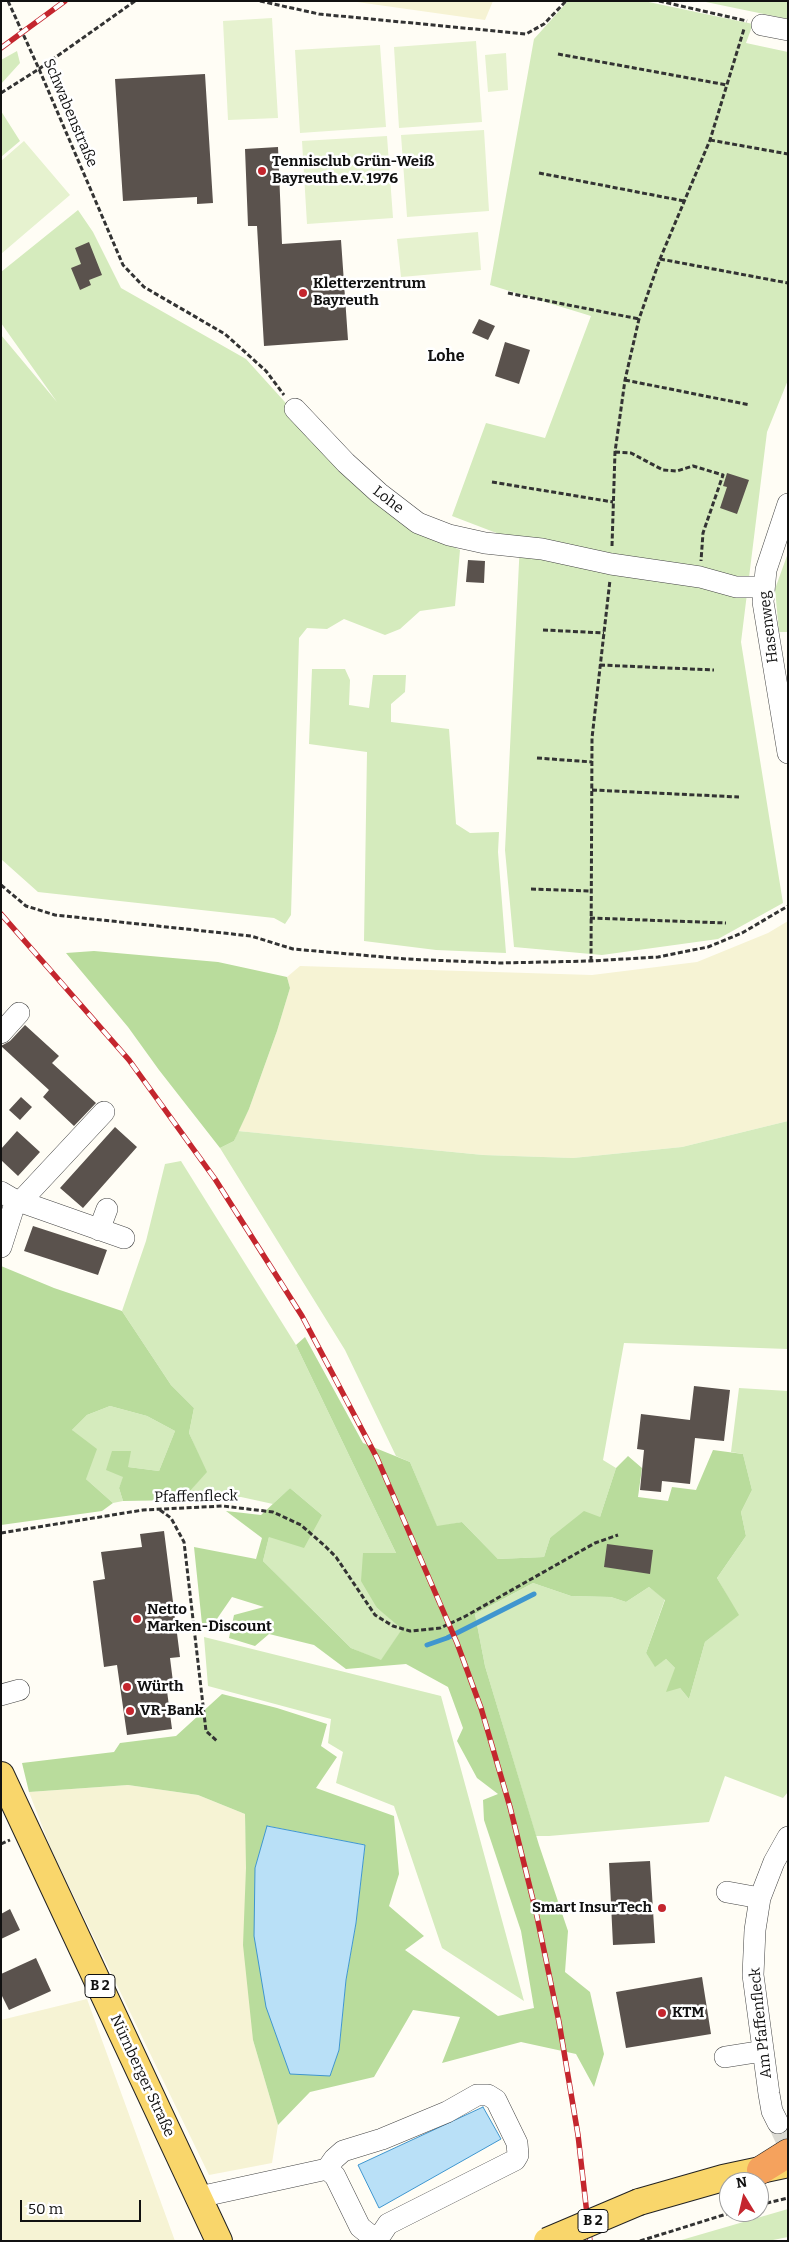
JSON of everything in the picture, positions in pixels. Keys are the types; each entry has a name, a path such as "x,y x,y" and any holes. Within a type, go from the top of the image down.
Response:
{"highway":[{"path":"761,2170 788,2153"}],"main road":[{"name":"Nürnberger Straße","path":"1,1775 220,2241"},
{"name":"B 2","path":"547,2241 639,2202 681,2189 788,2164"}],"street":[{"path":"754,23 788,30"},
{"name":"Lohe","path":"295,409 346,464 379,494 418,523 449,535 485,543 542,549 611,564 700,577 736,587 764,587"},
{"name":"Hasenweg","path":"788,504 766,570 763,602 788,753"},
{"path":"1,1033 19,1013"},
{"path":"1,1247 13,1198 104,1112"},
{"path":"13,1198 124,1238"},
{"path":"100,1230 107,1209"},
{"name":"Am Pfaffenfleck","path":"778,2123 772,2111 768,2094 753,1975 755,1930 760,1898 774,1862 788,1837"},
{"path":"727,1892 760,1898"},
{"path":"725,2057 763,2051"},
{"path":"199,2197 327,2169 343,2151 382,2139 447,2112 477,2095 488,2095 496,2100 517,2143 518,2155 515,2160 388,2224 382,2233 376,2236 370,2235 360,2227 334,2176 327,2169"}],"path":[{"name":"Schwabenstraße","path":"8,1 40,69 123,265 144,287 225,334 266,371 295,409"},
{"path":"1,94 40,69 135,1"},
{"path":"260,1 319,14 526,34 544,24 566,1"},
{"path":"591,961 592,738 611,564 615,452 625,380 639,319 660,259 710,140 727,85 754,23 659,1"},
{"path":"558,54 727,85"},
{"path":"710,140 788,154"},
{"path":"539,173 684,201"},
{"path":"660,259 788,283"},
{"path":"508,293 639,319"},
{"path":"625,380 750,405"},
{"path":"615,452 631,453 663,470 677,471 693,466 723,475 703,533 700,577"},
{"path":"492,482 613,502"},
{"path":"542,630 604,633"},
{"path":"600,665 714,670"},
{"path":"537,758 592,762"},
{"path":"592,790 739,797"},
{"path":"1,885 26,906 55,915 251,936 293,949 406,959 500,962 591,961 658,957 708,947 742,934 788,906"},
{"path":"531,889 591,891"},
{"path":"590,918 726,923"},
{"name":"Pfaffenfleck","path":"1,1533 158,1509 223,1506 274,1512 291,1519 336,1557 375,1615 393,1626 410,1631 440,1628 464,1617 595,1542 618,1535"},
{"path":"158,1509 171,1518 184,1542 206,1731 217,1741"},
{"path":"769,2203 788,2198"},
{"path":"640,2241 719,2216"}],"shaded area":[{"path":"350,1 493,1 485,20"},
{"path":"788,921 788,1121 682,1147 573,1158 483,1155 238,1131 249,1109 277,1031 290,988 287,977 300,966 592,975 697,962 768,933"},
{"path":"128,1785 198,1795 245,1814 253,2040 278,2125 272,2163 209,2175 51,1849 29,1792"},
{"path":"87,1999 175,2241 1,2241 1,2020"}],"green space":[{"path":"568,1 644,1 753,24 746,43 788,52 788,380 767,432 741,642 783,903 718,939 602,955 514,947 505,850 520,542 452,516 486,423 545,438 591,316 490,285 534,39"},
{"path":"701,1 788,1 788,19"},
{"path":"272,18 278,118 228,120 223,21"},
{"path":"476,41 482,122 399,128 394,47"},
{"path":"380,45 386,127 300,133 295,50"},
{"path":"17,51 20,63 1,84 1,60"},
{"path":"506,53 508,90 488,92 485,55"},
{"path":"1,111 20,141 1,157"},
{"path":"484,130 489,211 407,217 401,135"},
{"path":"387,136 393,218 307,224 302,141"},
{"path":"24,141 70,195 1,254 1,161"},
{"path":"78,210 93,232 121,288 246,359 341,464 409,526 460,550 455,606 420,611 400,629 385,635 344,619 327,629 307,628 299,638 291,915 285,924 274,918 38,892 1,859 1,335 57,402 1,323 1,272"},
{"path":"478,232 481,270 401,277 397,239"},
{"path":"788,553 788,632 779,632 775,589"},
{"path":"312,669 345,669 350,680 349,705 369,708 373,675 406,675 405,692 391,704 391,722 449,729 456,824 470,833 499,832 498,852 506,953 436,950 364,941 367,752 309,744"},
{"path":"94,951 218,962 287,977 290,988 277,1031 249,1109 234,1141 220,1148 128,1027 66,953"},
{"path":"788,1121 788,1371 787,1349 624,1343 603,1460 616,1468 600,1517 550,1538 544,1557 498,1559 462,1522 437,1527 410,1462 396,1456 345,1350 220,1148 234,1141 238,1131 483,1155 573,1158 682,1147"},
{"path":"181,1161 296,1345 396,1553 363,1553 377,1608 403,1628 381,1661 351,1648 263,1561 269,1537 322,1515 290,1488 273,1504 241,1497 182,1500 206,1472 189,1433 194,1408 171,1385 122,1311 146,1241 165,1164"},
{"path":"1,1266 54,1288 122,1311 171,1385 194,1408 189,1433 207,1472 182,1500 123,1501 119,1488 123,1477 106,1470 112,1451 131,1451 128,1467 159,1471 175,1431 147,1416 110,1406 87,1415 72,1430 97,1449 86,1479 113,1503 102,1511 1,1525"},
{"path":"305,1337 363,1443 410,1462 437,1526 462,1522 498,1559 544,1557 550,1538 584,1511 600,1517 616,1468 628,1456 642,1468 638,1497 668,1501 672,1487 696,1490 713,1450 743,1454 752,1490 741,1512 746,1536 717,1578 739,1615 705,1642 689,1699 680,1688 666,1692 675,1668 666,1659 655,1667 646,1653 665,1600 649,1587 626,1602 611,1597 571,1596 533,1583 475,1614 485,1666 539,1845 568,1931 565,1972 590,1992 604,2054 594,2087 576,2054 521,2042 442,2063 460,2017 413,2010 374,2077 310,2092 278,2125 253,2040 243,1945 246,1868 245,1814 198,1795 128,1785 29,1792 22,1763 114,1752 120,1743 176,1736 222,1694 277,1708 327,1724 321,1746 337,1757 316,1788 394,1816 399,1874 389,1906 424,1936 405,1950 498,2016 534,2008 521,1931 484,1820 483,1800 498,1794 477,1778 457,1741 463,1728 448,1687 406,1664 346,1669 314,1645 269,1634 255,1646 229,1638 234,1615 264,1607 232,1597 210,1629 202,1624 194,1547 256,1559 262,1538 226,1511 261,1515 290,1488 322,1515 304,1548 269,1537 263,1561 351,1648 381,1660 402,1629 377,1608 361,1581 363,1553 396,1553 296,1345","holes":["268,1826 365,1845 356,1923 346,1980 339,2050 329,2076 255,1868"]},
{"path":"739,1388 788,1391 788,1792 783,1798 725,1776 709,1822 536,1836 485,1666 475,1614 533,1583 571,1596 611,1597 626,1602 649,1587 665,1599 646,1653 655,1666 666,1659 675,1668 680,1688 689,1699 705,1642 738,1615 717,1578 746,1536 741,1512 752,1490 743,1454 731,1452"},
{"path":"110,1406 147,1416 175,1431 159,1471 128,1467 119,1488 123,1501 113,1503 86,1479 72,1430 87,1415"},
{"path":"204,1637 441,1696 524,2001 442,1948 394,1806 336,1783 343,1752 328,1743 331,1719 208,1686"},
{"path":"788,2209 788,2237 768,2241 678,2241 743,2222 769,2222 769,2215"}],"water":[{"path":"267,1826 365,1845 356,1923 346,1980 339,2050 330,2076 290,2074 266,2007 254,1936 255,1868"},
{"path":"483,2107 501,2139 379,2208 358,2165"}],"building":[{"path":"205,74 213,203 197,204 197,197 123,201 115,79"},
{"name":"Kletterzentrum Bayreuth","path":"278,147 282,244 341,240 348,340 264,346 257,226 248,226 245,149"},
{"path":"89,242 102,275 89,280 91,285 80,290 71,268 81,264 75,248"},
{"path":"479,319 495,326 488,340 472,333"},
{"path":"505,342 530,350 519,384 495,376"},
{"path":"727,473 749,480 737,514 720,508 727,487 723,486"},
{"path":"468,560 485,561 484,583 466,582"},
{"path":"25,1025 59,1056 52,1063 96,1103 74,1126 43,1097 49,1090 1,1046 10,1041"},
{"path":"21,1097 32,1107 20,1120 9,1110"},
{"path":"115,1127 137,1147 83,1208 60,1188"},
{"path":"17,1131 40,1152 18,1176 1,1160 1,1149"},
{"path":"33,1226 107,1250 98,1275 24,1251"},
{"path":"694,1386 730,1390 724,1441 695,1438 690,1484 662,1481 661,1492 640,1490 644,1450 637,1449 641,1414 690,1420"},
{"name":"Netto Marken-Discount","path":"164,1531 180,1657 170,1658 174,1690 167,1691 172,1729 127,1735 117,1665 104,1667 93,1581 105,1579 101,1552 142,1547 140,1534"},
{"path":"607,1544 653,1550 650,1574 604,1567"},
{"path":"650,1861 655,1943 613,1945 609,1863"},
{"path":"10,1909 20,1930 1,1939 1,1914"},
{"path":"36,1958 51,1991 9,2010 1,1994 1,1974"},
{"path":"702,1977 711,2034 626,2048 616,1992"}],"waterway":[{"path":"427,1645 447,1638 534,1594"}],"tunnel":[{"path":"778,2123 788,2144"}],"railway":[{"path":"1,48 65,1"},
{"path":"1,914 129,1060 215,1179 302,1316 377,1458 457,1643 481,1708 510,1807 536,1912 559,2022 578,2135 590,2241"}],"place":[{"name":"Tennisclub Grün-Weiß Bayreuth e.V. 1976","path":"262,171"},
{"name":"Kletterzentrum Bayreuth","path":"303,293"},
{"name":"Netto Marken-Discount","path":"137,1619"},
{"name":"Würth","path":"127,1687"},
{"name":"VR-Bank","path":"130,1711"},
{"name":"Smart InsurTech","path":"662,1908"},
{"name":"KTM","path":"662,2013"}],"district":[{"name":"Lohe","path":"446,357"}]}
